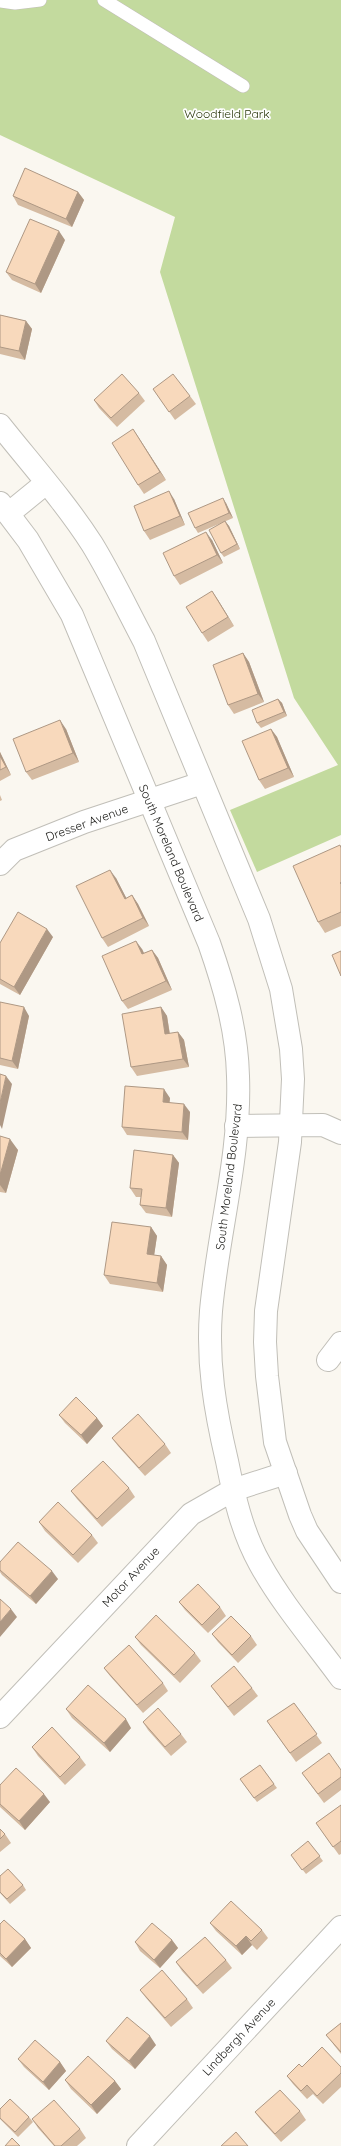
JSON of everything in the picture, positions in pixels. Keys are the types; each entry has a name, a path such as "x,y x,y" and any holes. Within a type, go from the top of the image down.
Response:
{"street":[{"path":"0,425 92,544 144,641 259,919 281,989 291,1049 293,1079 291,1124 266,1310 265,1342 267,1376 275,1442 286,1473 307,1531 341,1582"},
{"path":"4,509 46,483"},
{"name":"South Moreland Boulevard","path":"4,509 28,540 72,615 209,943 224,988 231,1018 238,1073 236,1126 211,1312 213,1401 239,1515 259,1563 275,1588 341,1678"},
{"name":"Dresser Avenue","path":"0,864 14,850 84,822 202,783"},
{"path":"236,1126 291,1124 323,1125 341,1133"},
{"path":"328,1360 341,1343"},
{"name":"Motor Avenue","path":"0,1716 191,1514 233,1490 286,1473"},
{"name":"Lindbergh Avenue","path":"138,2146 341,1927"}],"lane":[{"path":"0,1 15,3 40,0"},
{"path":"104,0 243,86"}],"green space":[{"name":"Woodfield Park","path":"0,0 341,0 341,835 257,872 230,810 338,765 294,698 160,272 175,217 0,135"}],"building":[{"path":"25,168 78,192 66,219 13,196"},
{"path":"30,219 59,231 35,284 6,272"},
{"path":"0,315 26,321 19,351 0,347"},
{"path":"122,374 139,393 111,418 94,400"},
{"path":"173,374 190,396 169,412 153,389"},
{"path":"133,429 160,472 138,485 112,443"},
{"path":"169,491 180,516 144,531 134,506"},
{"path":"223,498 229,513 195,528 188,513"},
{"path":"225,521 237,544 221,553 209,530"},
{"path":"206,532 217,555 174,576 163,553"},
{"path":"212,591 228,617 202,633 186,607"},
{"path":"243,653 258,694 228,705 213,665"},
{"path":"278,699 284,712 257,723 252,710"},
{"path":"60,720 73,753 26,772 13,739"},
{"path":"271,729 288,768 259,780 242,741"},
{"path":"0,756 6,767 0,770"},
{"path":"340,845 341,912 318,922 293,866"},
{"path":"110,870 125,899 132,895 143,918 102,938 76,886"},
{"path":"18,912 47,929 14,987 0,979 0,943"},
{"path":"136,941 142,954 152,950 166,981 122,1001 102,956"},
{"path":"341,951 341,976 332,955"},
{"path":"0,1002 24,1007 12,1061 0,1058"},
{"path":"161,1007 165,1034 178,1032 183,1059 131,1067 122,1014"},
{"path":"0,1074 6,1076 0,1103"},
{"path":"125,1086 164,1089 163,1102 184,1104 182,1132 122,1127"},
{"path":"0,1136 10,1139 0,1175"},
{"path":"134,1150 173,1155 166,1208 140,1205 142,1189 130,1188"},
{"path":"112,1222 151,1227 147,1254 161,1256 157,1283 104,1275"},
{"path":"76,1397 97,1418 81,1435 59,1415"},
{"path":"138,1414 165,1444 139,1468 112,1438"},
{"path":"103,1461 129,1488 97,1519 71,1491"},
{"path":"58,1502 92,1535 73,1555 39,1522"},
{"path":"18,1542 52,1571 30,1596 0,1570 0,1562"},
{"path":"198,1584 220,1607 202,1625 179,1602"},
{"path":"0,1599 11,1609 0,1622"},
{"path":"156,1615 195,1653 174,1675 135,1637"},
{"path":"231,1616 251,1636 232,1655 212,1634"},
{"path":"129,1645 163,1683 137,1705 104,1668"},
{"path":"234,1666 252,1688 228,1707 211,1686"},
{"path":"88,1685 126,1719 104,1743 66,1709"},
{"path":"294,1703 317,1734 290,1753 267,1721"},
{"path":"158,1708 181,1734 165,1747 143,1722"},
{"path":"52,1727 80,1757 60,1777 32,1747"},
{"path":"329,1753 341,1770 341,1777 318,1794 302,1773"},
{"path":"260,1765 274,1784 254,1798 240,1779"},
{"path":"16,1768 44,1794 19,1821 0,1804 0,1785"},
{"path":"341,1805 341,1841 333,1847 316,1823"},
{"path":"0,1829 5,1834 0,1839"},
{"path":"308,1841 320,1856 302,1870 291,1855"},
{"path":"8,1869 23,1885 7,1899 0,1892 0,1876"},
{"path":"231,1901 262,1930 251,1941 246,1936 236,1946 210,1923"},
{"path":"4,1920 25,1939 6,1959 0,1953 0,1924"},
{"path":"152,1923 172,1940 154,1960 135,1942"},
{"path":"205,1937 226,1960 197,1986 176,1962"},
{"path":"162,1970 187,1999 165,2018 140,1990"},
{"path":"127,2017 150,2036 129,2061 106,2041"},
{"path":"341,2023 341,2052 326,2035"},
{"path":"35,2040 60,2062 43,2082 18,2059"},
{"path":"322,2047 341,2067 341,2073 317,2096 307,2085 301,2091 287,2076 299,2064 302,2067"},
{"path":"88,2056 115,2081 91,2105 65,2080"},
{"path":"280,2090 300,2111 275,2134 255,2112"},
{"path":"10,2099 29,2117 15,2132 0,2118 0,2109"},
{"path":"54,2100 80,2129 61,2146 55,2146 32,2119"},
{"path":"236,2132 248,2146 221,2146"},
{"path":"12,2138 20,2146 5,2146"}]}
